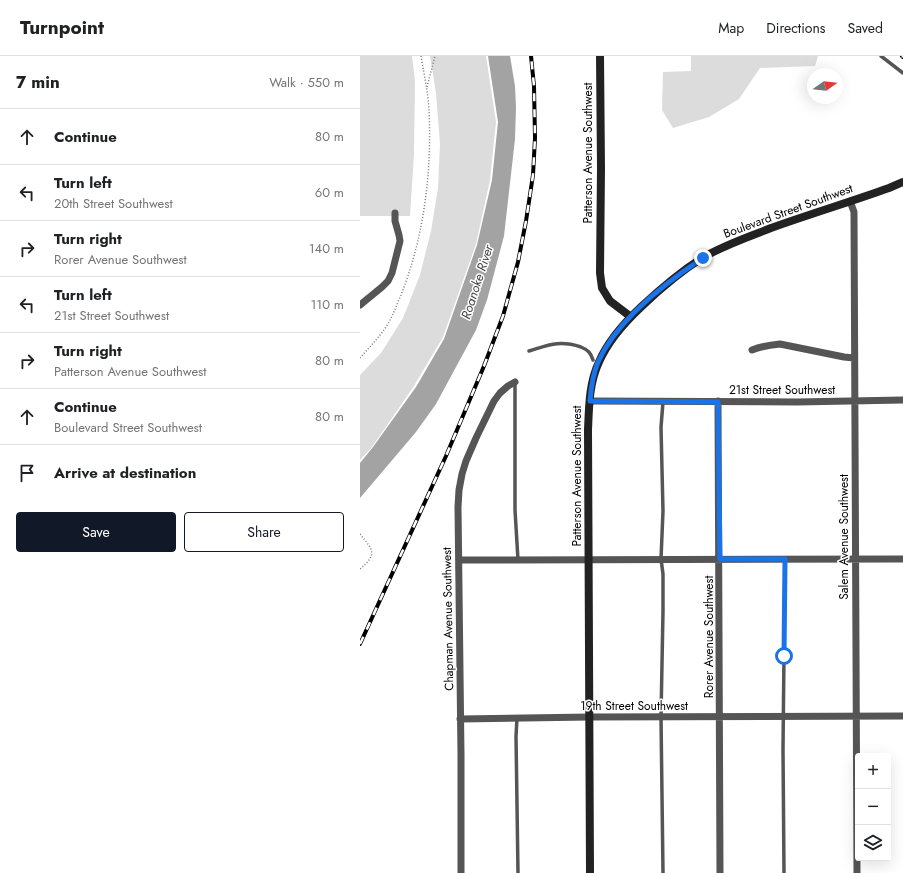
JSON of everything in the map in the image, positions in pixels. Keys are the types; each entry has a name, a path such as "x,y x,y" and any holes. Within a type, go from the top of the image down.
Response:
{"main road":[{"name":"Patterson Avenue Southwest","path":"590,873 588,430 590,401 596,361 618,331 631,317 610,301 602,288 600,274 600,56"},
{"name":"Boulevard Street Southwest","path":"631,317 666,284 703,258 743,238 903,182"}],"street":[{"name":"Salem Avenue Southwest","path":"850,201 854,212 857,873"},
{"path":"360,305 388,281 392,273 400,241 400,235 395,221 395,213"},
{"path":"752,350 762,346 780,344 854,358"},
{"name":"Chapman Avenue Southwest","path":"461,873 459,490 466,461 494,401 500,393 515,382"},
{"name":"21st Street Southwest","path":"590,401 797,402 903,400"},
{"name":"Rorer Avenue Southwest","path":"718,402 720,559 720,873"},
{"path":"459,560 903,559"},
{"name":"19th Street Southwest","path":"460,719 903,716"}],"lane":[{"path":"881,56 903,73"},
{"path":"529,351 562,343 573,345 588,351 596,361"},
{"path":"515,382 515,510 518,560"},
{"path":"663,401 661,427 663,511 661,559 663,574 661,717 663,873"},
{"path":"784,873 783,749 785,559"},
{"path":"517,718 518,873"}],"path":[{"path":"360,358 376,341 391,317 408,276 417,247 424,209 430,134 427,88 421,56"},
{"path":"427,88 435,56"},
{"path":"360,534 370,546 372,551 368,562 360,569"}],"shaded area":[{"path":"360,56 412,56 415,81 414,154 410,216 360,216"},
{"path":"430,56 486,56 496,122 490,180 476,244 443,337 414,386 372,447 360,460 360,375 381,353 403,318 420,275 431,231 438,188 440,144 436,93"},
{"path":"691,56 818,56 815,66 760,68 739,99 709,117 673,128 662,110 663,72 691,71"}],"water":[{"name":"Roanoke River","path":"488,56 510,56 515,86 516,108 515,139 504,236 487,300 476,330 436,404 416,432 360,498 360,463 416,387 444,339 477,245 492,180 498,122"}],"railway":[{"path":"360,644 446,456 484,366 503,316 518,262 533,175 535,138 534,86 531,56"}],"route":[{"path":"703,258 666,284 618,331 598,362 593,380 590,401 718,402 720,559 785,559 784,656"}]}
